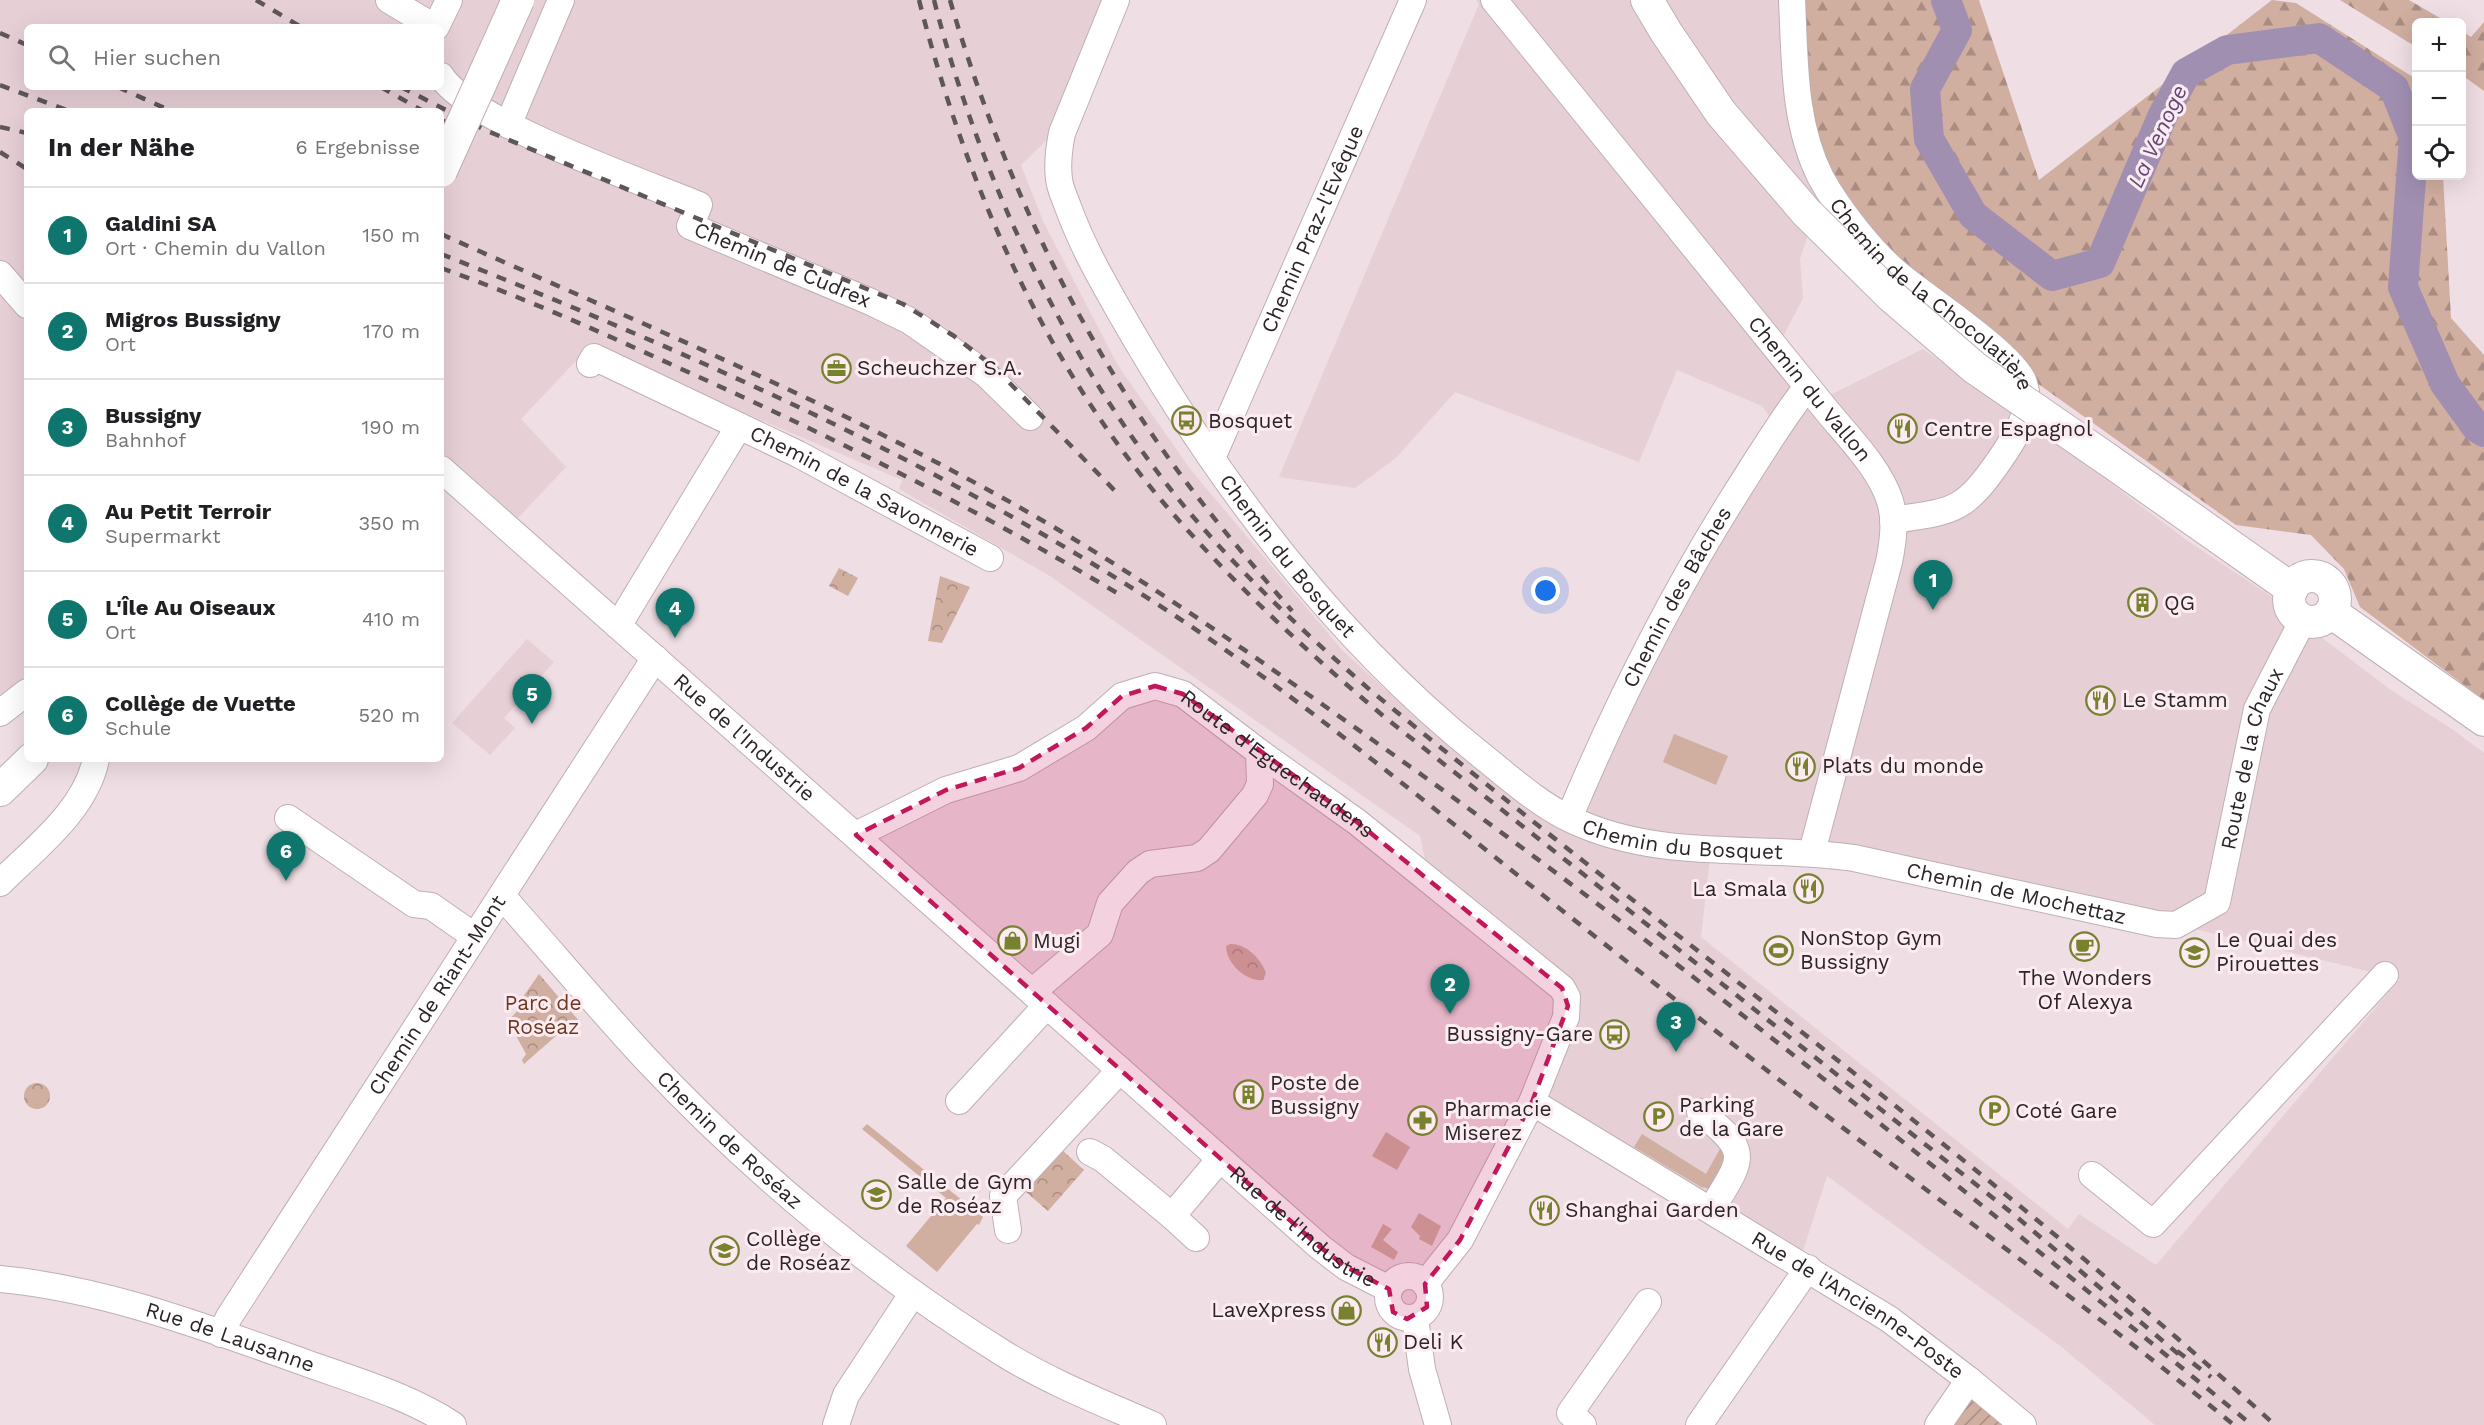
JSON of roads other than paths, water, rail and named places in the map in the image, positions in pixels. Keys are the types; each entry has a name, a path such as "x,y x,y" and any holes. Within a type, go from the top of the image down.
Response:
{"main road":[{"path":"444,164 518,0"},
{"path":"1647,0 1721,113 1806,212 1890,295 1975,368 2292,589"},
{"path":"2317,616 2334,605 2334,590 2324,579 2309,576 2296,583 2292,589 2290,603 2297,616 2317,616 2484,720"},
{"path":"0,790 29,762"}],"street":[{"path":"389,0 430,24"},
{"path":"437,24 449,0"},
{"path":"508,125 561,0"},
{"name":"Chemin du Bosquet","path":"1116,0 1062,133 1058,156 1059,182 1084,249 1156,377 1296,573 1380,662 1444,725 1529,794 1569,819 1615,838 1668,847 1812,852"},
{"name":"Chemin Praz-l'Evêque","path":"1212,458 1413,0"},
{"name":"Chemin du Vallon","path":"1494,0 1807,387 1882,484 1890,501 1893,520 1889,562 1812,852"},
{"name":"Chemin de la Chocolatière","path":"1792,0 1798,105 1806,142 1822,179 1860,232 1896,272 2007,358 2024,385 2027,398 2024,418 2014,439 1969,500 1943,513 1893,520"},
{"name":"Chemin de Cudrex","path":"444,79 455,92 508,125 699,205 690,226 871,302 910,321 986,374 1030,417"},
{"path":"0,274 24,302"},
{"name":"Chemin de la Savonnerie","path":"590,364 594,357 798,454 990,558"},
{"name":"Chemin des Bâches","path":"1569,819 1602,739 1696,557 1786,413 1807,387"},
{"name":"Chemin de la Savonnerie","path":"618,626 739,426"},
{"name":"Rue de l'Industrie","path":"444,472 1220,1159 1346,1267 1389,1289"},
{"name":"Route de la Chaux","path":"2217,902 2257,709 2317,616"},
{"name":"Chemin de Riant-Mont","path":"221,1334 229,1317 655,658"},
{"name":"Route d'Eguechaudens","path":"856,835 946,790 1019,768 1086,728 1122,696 1155,686 1183,694 1259,753 1356,822 1562,988 1567,997 1566,1017 1532,1102 1460,1240 1425,1284"},
{"path":"0,713 24,694"},
{"path":"959,1101 1039,999 1100,934 1110,903 1138,872 1150,864 1197,858 1209,850 1255,795 1260,784 1259,753"},
{"path":"0,884 64,819 85,791 95,762"},
{"path":"288,818 414,904 431,906 474,936"},
{"name":"Chemin de Mochettaz","path":"1812,852 1854,858 2157,924 2176,925 2217,902"},
{"name":"Chemin de Roséaz","path":"502,896 646,1059 698,1111 809,1212 913,1293 1027,1366 1153,1425"},
{"path":"2092,1174 2152,1224 2385,975"},
{"path":"1008,1230 1003,1196 1120,1070"},
{"name":"Rue de l'Ancienne-Poste","path":"1532,1102 1889,1319 2023,1425"},
{"path":"1700,1112 1727,1133 1737,1150 1736,1170 1711,1210"},
{"path":"1090,1152 1103,1159 1196,1238"},
{"name":"Rue de l'Industrie","path":"1172,1216 1220,1159"},
{"path":"1700,1425 1808,1268"},
{"path":"1401,1278 1418,1278 1425,1284 1430,1299 1422,1314 1415,1318 1399,1317 1393,1312 1388,1297 1389,1289 1401,1278"},
{"name":"Rue de Lausanne","path":"0,1279 32,1282 114,1299 384,1391 453,1425"},
{"path":"836,1425 846,1395 913,1293"},
{"path":"1582,1425 1570,1413 1648,1302"},
{"path":"1415,1318 1422,1369 1438,1425"},
{"path":"1938,1425 1969,1380"}],"waterway":[{"name":"La Venoge","path":"1946,0 1957,30 1925,89 1929,139 1973,215 2052,276 2100,263 2162,117 2186,73 2227,50 2319,38 2394,88 2414,138 2403,287 2445,384 2477,428 2484,432"}],"railway":[{"path":"256,0 296,24"},
{"path":"919,0 959,134 1012,264 1044,327 1079,387 1119,446 1188,531 1299,642 1387,719 2012,1213 2183,1358"},
{"path":"934,0 953,68 977,136 1034,270 1068,335 1105,397 1146,456 1189,512 1231,559 1299,626 1370,690 1483,782 1941,1142 2166,1328 2275,1425"},
{"path":"950,0 987,113 1009,168 1033,223 1087,329 1165,454 1218,523 1292,611"},
{"path":"0,33 24,44"},
{"path":"0,85 61,108"},
{"path":"125,90 164,108"},
{"path":"386,90 418,108"},
{"path":"407,90 442,108"},
{"path":"444,109 485,130 903,304 954,336 994,367 1119,495"},
{"path":"444,121 476,135"},
{"path":"0,127 24,132"},
{"path":"0,152 24,167"},
{"path":"444,235 756,374 911,449 1062,532 1190,613 1398,758 1617,918 1831,1084 2252,1425"},
{"path":"444,255 726,373 911,462 1090,562 1177,617 1314,714 1743,1052 2052,1283 2234,1425"},
{"path":"444,269 591,328 792,420 959,504 1122,596"},
{"path":"2177,1351 2211,1377"}],"place":[{"name":"Scheuchzer S.A.","path":"836,368"},
{"name":"Bosquet","path":"1187,421"},
{"name":"Centre Espagnol","path":"1903,429"},
{"name":"QG","path":"2143,603"},
{"name":"Galdini SA","path":"1933,610"},
{"name":"Au Petit Terroir","path":"675,638"},
{"name":"Le Stamm","path":"2101,700"},
{"name":"L'Île Au Oiseaux","path":"532,724"},
{"name":"Plats du monde","path":"1801,766"},
{"name":"Collège de Vuette","path":"286,881"},
{"name":"La Smala","path":"1808,889"},
{"name":"Mugi","path":"1012,941"},
{"name":"The Wonders Of Alexya","path":"2085,947"},
{"name":"NonStop Gym Bussigny","path":"1779,950"},
{"name":"Le Quai des Pirouettes","path":"2195,952"},
{"name":"Migros Bussigny","path":"1450,1014"},
{"name":"Bussigny-Gare","path":"1614,1034"},
{"name":"Bussigny","path":"1676,1052"},
{"name":"Poste de Bussigny","path":"1249,1095"},
{"name":"Coté Gare","path":"1994,1111"},
{"name":"Parking de la Gare","path":"1658,1117"},
{"name":"Pharmacie Miserez","path":"1423,1121"},
{"name":"Salle de Gym de Roséaz","path":"876,1194"},
{"name":"Shanghai Garden","path":"1544,1210"},
{"name":"Collège de Roséaz","path":"725,1251"},
{"name":"LaveXpress","path":"1347,1310"},
{"name":"Deli K","path":"1382,1342"}],"park label":[{"name":"Parc de Roséaz","path":"543,1015"}]}
